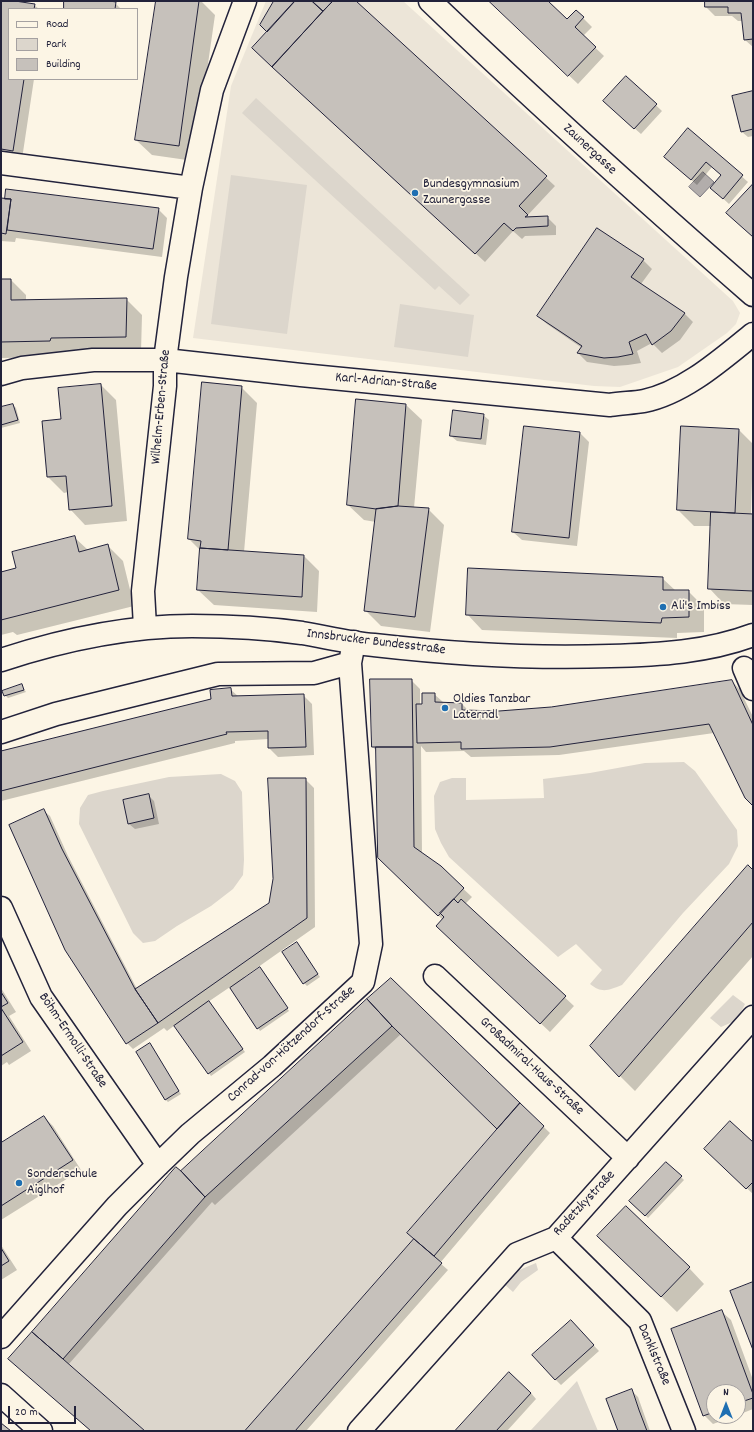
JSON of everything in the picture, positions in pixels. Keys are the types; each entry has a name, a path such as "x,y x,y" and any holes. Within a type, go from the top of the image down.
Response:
{"street":[{"name":"Wilhelm-Erben-Straße","path":"145,627 143,591 165,386 165,360 190,188 212,90 245,1"},
{"name":"Zaunergasse","path":"430,1 619,177 753,295"},
{"path":"1,163 190,188"},
{"name":"Karl-Adrian-Straße","path":"1,374 22,368 93,360 165,360 309,376 610,404 644,401 665,394 691,381 724,358 753,334"},
{"name":"Innsbrucker Bundesstraße","path":"1,660 71,640 145,627 193,626 301,633 352,652"},
{"name":"Innsbrucker Bundesstraße","path":"1,732 56,714 218,674 314,673 352,652 372,645 459,654 561,658 644,655 688,650 735,642 753,635"},
{"name":"Conrad-von-Hötzendorf-Straße","path":"1,1337 117,1206 158,1165 190,1134 272,1066 363,982 371,944 352,652"},
{"path":"744,668 753,689"},
{"name":"Böhm-Ermolli-Straße","path":"1,908 41,997 158,1165"},
{"name":"Großadmiral-Haus-Straße","path":"435,976 628,1158"},
{"name":"Radetzkystraße","path":"359,1431 517,1254 556,1238 750,1027"},
{"name":"Danklstraße","path":"556,1238 640,1321 684,1431"},
{"path":"1,1395 41,1431"}],"shaded area":[{"name":"Bundesgymnasium Zaunergasse","path":"266,1 403,1 733,301 740,313 736,324 727,333 678,367 620,387 594,386 193,338 231,86"},
{"path":"703,172 714,182 700,197 689,187"}],"green space":[{"path":"256,98 470,295 460,305 439,286 435,290 242,113"},
{"path":"231,175 307,185 287,334 211,324"},
{"path":"400,304 474,315 468,357 394,347"},
{"path":"684,762 695,771 737,830 738,846 729,864 683,913 622,985 609,990 598,989 590,984 602,970 576,944 558,957 449,857 435,829 434,796 440,782 452,778 466,778 466,800 544,798 543,779 590,773 645,763"},
{"path":"221,774 235,781 242,792 243,875 233,889 211,906 155,941 143,943 133,933 79,824 80,808 88,795 103,791 169,777"},
{"path":"733,995 745,1004 737,1020 721,1027 710,1018"},
{"path":"392,1026 497,1129 407,1232 414,1239 245,1431 145,1431 63,1359 205,1197"},
{"path":"536,1263 538,1270 521,1282 513,1292 503,1283 517,1271"},
{"path":"577,1381 598,1431 530,1431"}],"building":[{"path":"1,1 15,1 35,4 34,8 8,8 8,80 24,80 13,151 1,149"},
{"path":"64,1 116,2 115,8 64,8"},
{"path":"156,1 199,1 179,146 135,140"},
{"path":"274,1 295,1 267,32 260,25"},
{"path":"295,1 312,1 323,11 272,67 252,48"},
{"path":"312,1 333,1 323,11"},
{"path":"333,1 356,1 547,176 519,206 528,215 525,217 548,216 548,226 516,228 513,231 504,223 475,254 272,67"},
{"path":"489,1 548,1 567,19 576,10 584,17 575,27 596,47 568,76"},
{"path":"705,1 753,1 753,39 744,40 741,13 728,13 728,7 705,7"},
{"path":"626,76 657,104 634,129 603,101"},
{"path":"753,91 753,129 741,132 732,96"},
{"path":"688,128 743,175 723,199 710,188 721,175 706,162 691,180 664,157"},
{"path":"753,184 753,237 726,213"},
{"path":"6,189 159,208 153,249 7,230 11,199 5,199"},
{"path":"1,198 11,199 6,234 1,233"},
{"path":"597,228 644,259 631,277 685,313 671,331 652,345 646,334 629,342 633,354 604,358 577,353 582,346 537,316"},
{"path":"1,279 11,279 11,300 127,298 126,337 51,338 50,341 1,342"},
{"path":"202,382 242,386 228,550 200,548 201,541 188,539"},
{"path":"101,384 112,506 69,510 66,476 47,477 42,421 61,419 58,388"},
{"path":"356,399 406,404 398,506 376,509 347,505"},
{"path":"13,404 18,420 1,425 1,407"},
{"path":"453,410 484,414 481,439 450,436"},
{"path":"524,426 580,432 569,538 512,532"},
{"path":"681,426 739,429 735,513 677,510"},
{"path":"398,506 429,508 415,617 364,611 376,509"},
{"path":"711,512 753,514 753,591 708,589"},
{"path":"75,536 79,552 108,544 119,590 1,620 1,572 16,568 12,552"},
{"path":"200,548 304,555 302,597 197,590"},
{"path":"468,568 663,577 663,590 689,590 689,617 662,618 661,623 466,615"},
{"path":"370,679 412,679 413,747 372,747"},
{"path":"732,680 753,725 753,806 745,798 709,724 550,747 461,749 461,742 417,743 416,704 422,704 422,693 435,693 435,702 462,703 462,710 499,711 551,707"},
{"path":"22,684 24,690 4,696 2,691"},
{"path":"231,688 232,696 304,694 306,747 268,748 268,731 226,732 227,734 1,791 1,751 211,699 210,690"},
{"path":"376,747 413,747 414,847 441,866 464,888 438,916 378,858"},
{"path":"268,778 306,778 307,918 158,1023 135,989 269,903 273,879"},
{"path":"149,794 154,818 128,824 123,800"},
{"path":"44,809 62,849 135,989 158,1023 126,1044 65,950 9,825"},
{"path":"748,865 753,870 753,922 619,1077 590,1046"},
{"path":"454,899 458,903 461,899 566,996 540,1024 436,926 444,917 440,913"},
{"path":"297,942 318,974 303,984 282,952"},
{"path":"260,967 288,1008 257,1029 230,988"},
{"path":"391,978 520,1103 497,1129 392,1026 367,999"},
{"path":"1,992 8,1003 1,1007"},
{"path":"367,999 392,1026 205,1197 181,1171"},
{"path":"209,1001 243,1049 208,1074 174,1026"},
{"path":"1,1008 23,1042 1,1056"},
{"path":"150,1043 179,1091 165,1100 136,1052"},
{"path":"520,1103 544,1126 434,1256 407,1233"},
{"name":"Sonderschule Aiglhof","path":"44,1116 73,1160 1,1206 1,1143"},
{"path":"730,1121 753,1142 753,1182 746,1189 704,1149"},
{"path":"666,1162 682,1176 645,1216 629,1201"},
{"path":"176,1167 205,1197 63,1359 32,1332"},
{"path":"626,1206 690,1267 661,1297 597,1236"},
{"path":"414,1239 442,1263 295,1431 245,1431"},
{"path":"1,1248 9,1261 1,1266"},
{"path":"753,1282 753,1350 730,1291"},
{"path":"722,1310 753,1394 753,1398 746,1400 746,1384 706,1384 706,1415 703,1416 671,1329"},
{"path":"571,1320 594,1345 555,1380 532,1355"},
{"path":"32,1332 145,1431 91,1431 8,1359"},
{"path":"509,1372 531,1393 496,1431 455,1431"},
{"path":"632,1389 647,1431 618,1431 606,1399"},
{"path":"1,1423 11,1431 1,1431"}],"place":[{"name":"Bundesgymnasium Zaunergasse","path":"415,193"},
{"name":"Ali's Imbiss","path":"663,607"},
{"name":"Oldies Tanzbar Laterndl","path":"445,708"},
{"name":"Sonderschule Aiglhof","path":"19,1183"}]}
